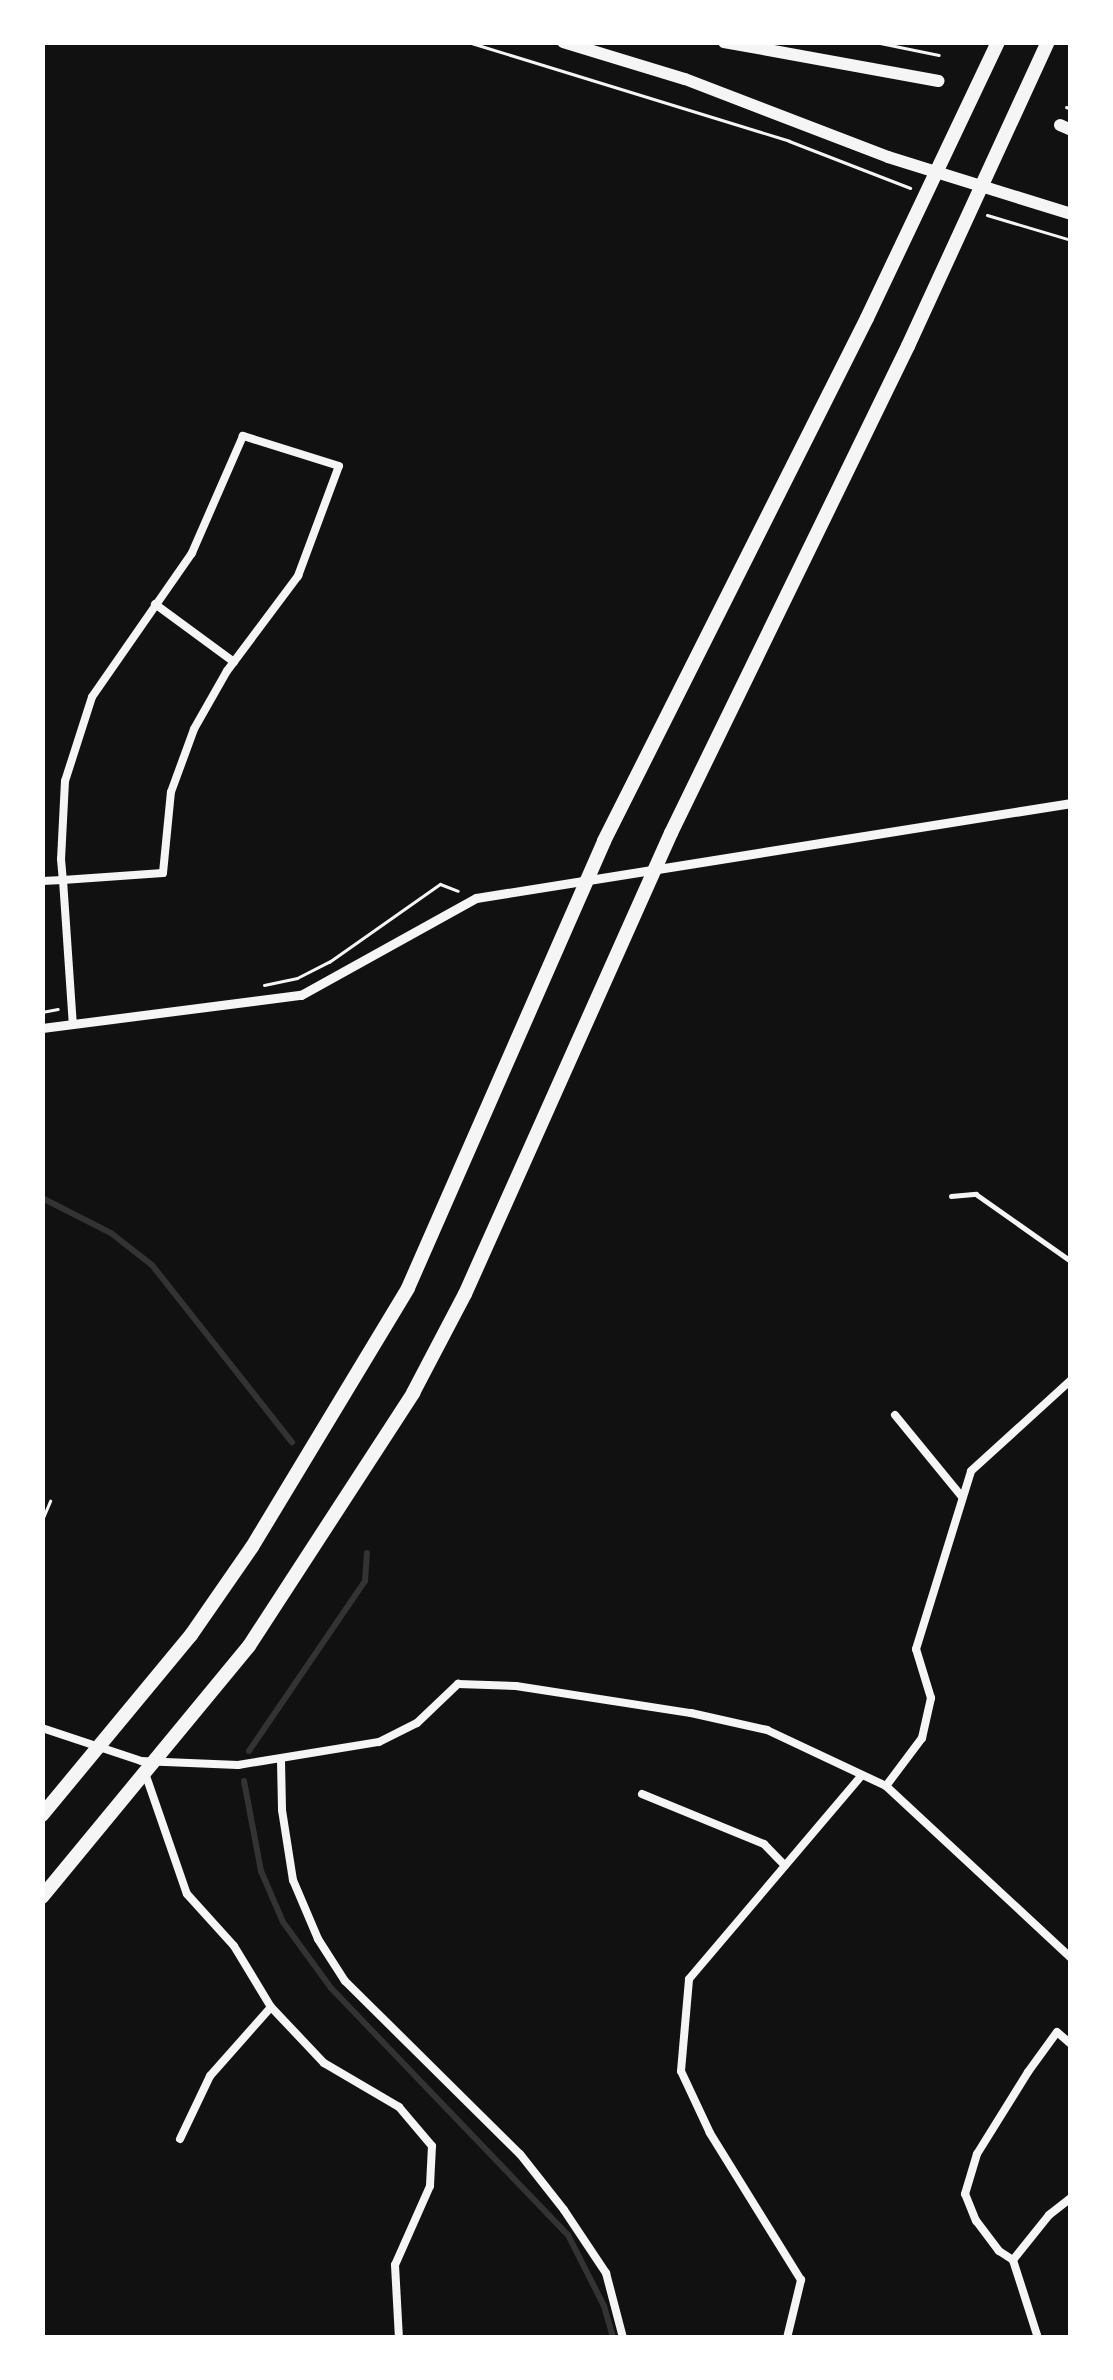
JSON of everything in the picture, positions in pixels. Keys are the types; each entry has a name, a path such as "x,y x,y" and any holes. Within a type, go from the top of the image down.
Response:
{"highway":[{"path":"42,1815 191,1635 368,1360 408,1288 604,842 998,42"},
{"path":"42,1897 249,1646 412,1393 465,1294 671,832 1048,42"}],"main road":[{"path":"563,42 685,79 888,157 1071,214"},
{"path":"724,42 938,81"}],"street":[{"path":"42,881 62,880 163,873 171,792 194,729 234,662 298,576 339,466 243,436 192,553 92,697 64,782 62,880 73,1024"},
{"path":"155,604 234,662"},
{"path":"42,1028 301,995 476,898 1071,802"},
{"path":"886,1786 922,1738 932,1699 916,1649 971,1471 1071,1380"},
{"path":"895,1415 963,1498"},
{"path":"42,1728 141,1761 281,1761 380,1742 417,1724 458,1684 516,1686 766,1730 886,1786 1071,1958"},
{"path":"141,1761 187,1894 233,1946 271,2007 324,2063 399,2107 432,2146 430,2186 394,2265 399,2338"},
{"path":"281,1761 282,1810 293,1880 319,1940 345,1981 520,2154 564,2210 606,2272 623,2338"},
{"path":"788,2338 801,2280 710,2133 681,2071 689,1979 861,1776"},
{"path":"642,1794 764,1844 785,1866"},
{"path":"180,2139 210,2076 271,2007"},
{"path":"1038,2338 1013,2260 999,2252 976,2221 964,2194 977,2154 1028,2072 1057,2032 1071,2044"},
{"path":"1013,2260 1049,2215 1071,2198"}],"lane":[{"path":"951,1196 976,1194 1071,1261"}],"path":[{"path":"468,42 789,141 914,189"},
{"path":"875,42 939,55"},
{"path":"978,212 1071,240"},
{"path":"253,987 297,978 329,962 440,884 476,898"},
{"path":"42,1012 72,1009"},
{"path":"42,1520 50,1502"}],"waterway":[{"path":"42,1198 111,1233 152,1265 292,1442"},
{"path":"249,1751 365,1581 367,1553"},
{"path":"244,1781 261,1871 283,1922 331,1988 568,2235 604,2306 613,2338"}]}
